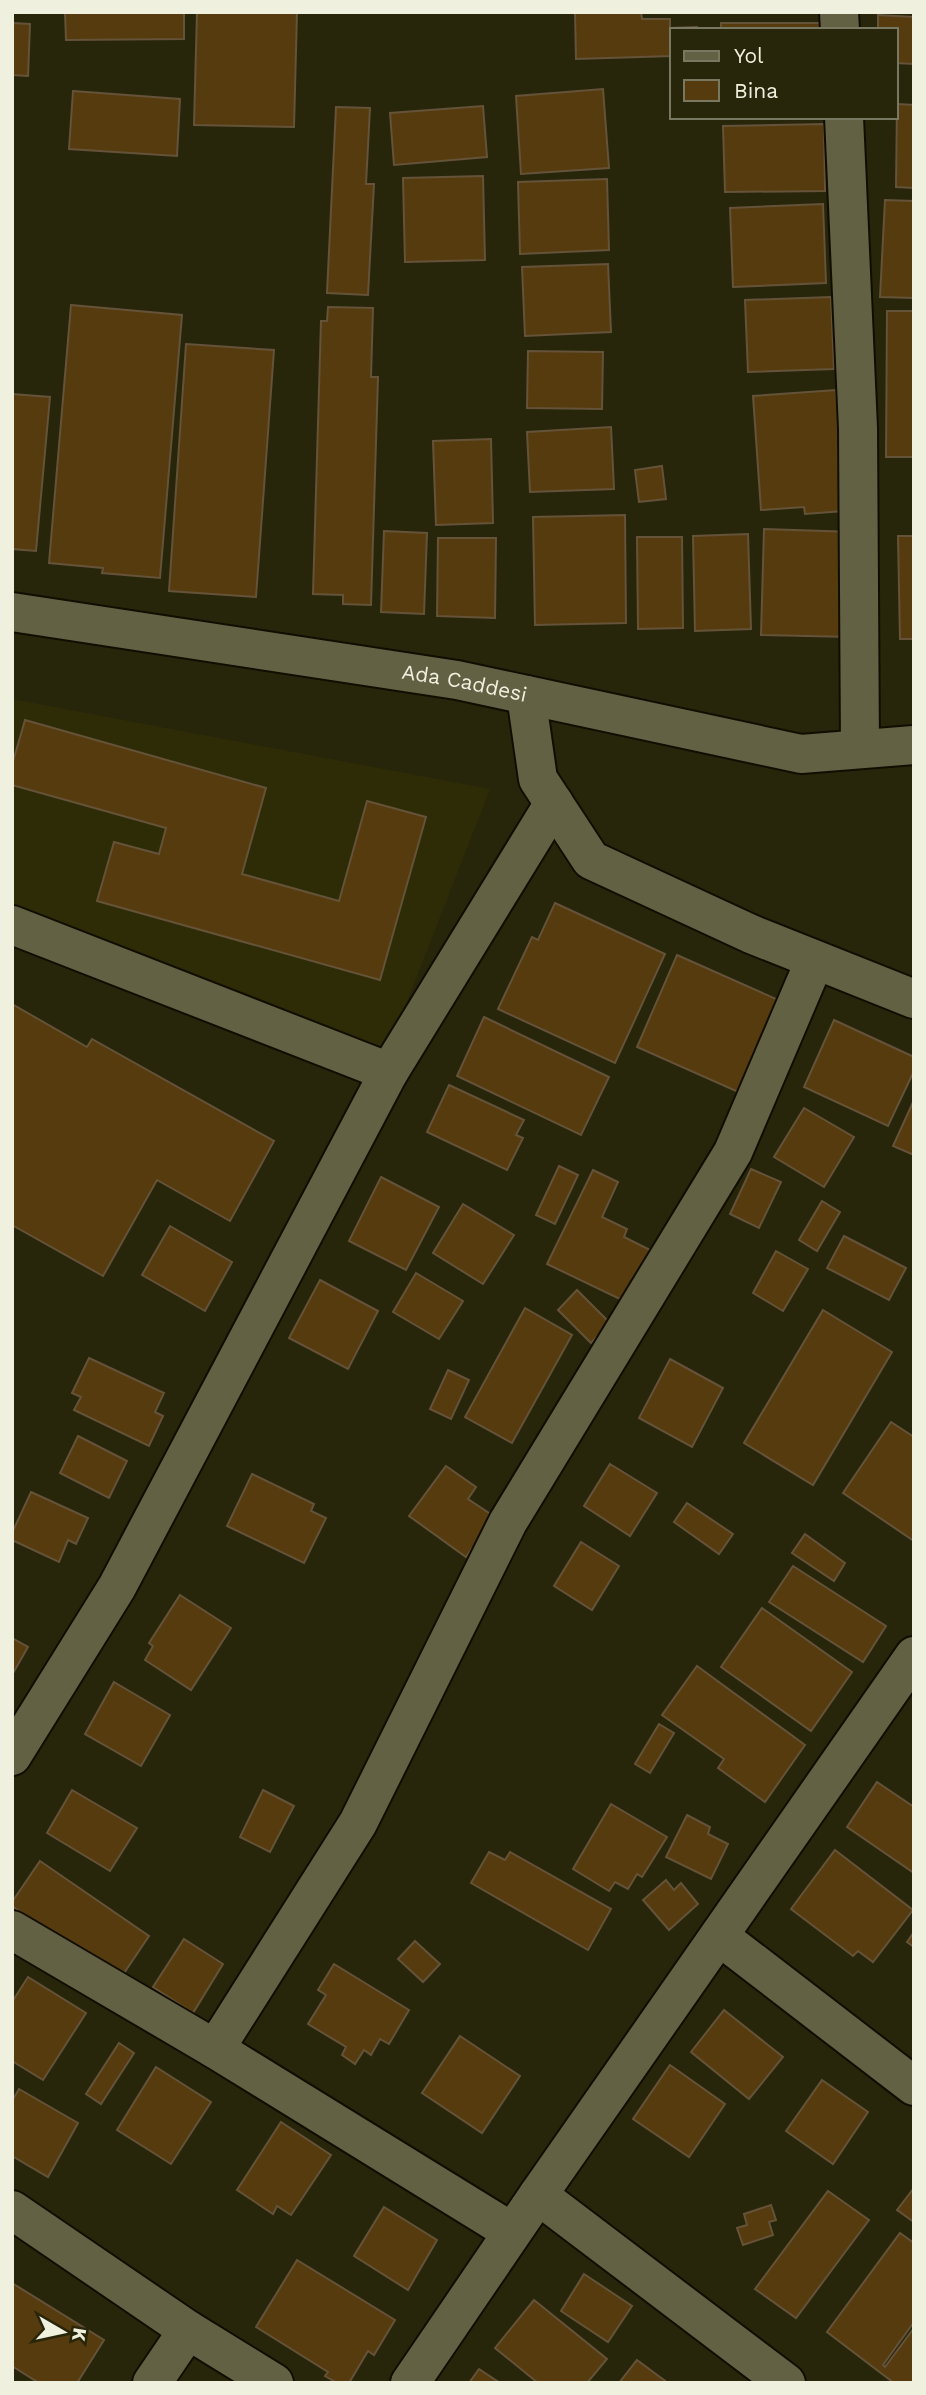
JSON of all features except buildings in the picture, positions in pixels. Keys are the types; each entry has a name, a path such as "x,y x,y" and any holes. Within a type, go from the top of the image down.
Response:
{"street":[{"path":"844,119 858,428 860,749"},
{"name":"Ada Caddesi","path":"12,612 457,680 801,754 914,745"},
{"path":"526,695 538,779 591,860 751,934 914,999"},
{"path":"12,1756 117,1587 389,1072 554,803"},
{"path":"12,925 389,1072"},
{"path":"215,2049 358,1823 508,1522 733,1152 815,960"},
{"path":"410,2383 512,2232 914,1656"},
{"path":"12,1930 215,2049 512,2232"},
{"path":"719,1936 914,2086"},
{"path":"538,2195 780,2381"},
{"path":"12,2210 188,2330 274,2383"},
{"path":"152,2383 188,2330"}],"shaded area":[{"path":"12,699 490,789 387,1053 12,910"}]}
